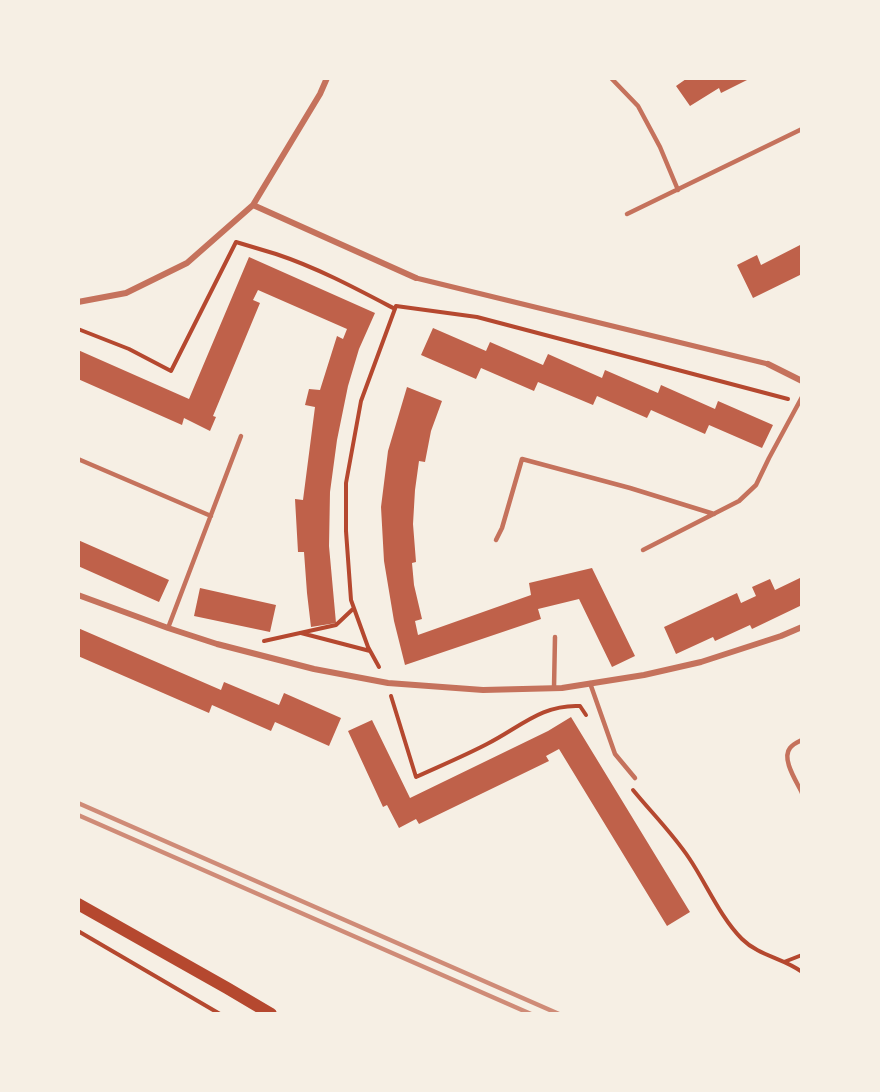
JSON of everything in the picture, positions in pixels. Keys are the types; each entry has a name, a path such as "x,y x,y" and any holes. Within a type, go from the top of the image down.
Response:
{"main road":[{"path":"78,903 271,1014"}],"street":[{"path":"78,302 126,293 187,263 253,205 320,94 327,78"},
{"path":"253,205 416,278 768,364 802,381"},
{"path":"78,595 217,644 314,669 388,684 483,690 554,688 644,675 701,662 802,627"}],"lane":[{"path":"611,78 638,106 660,147 678,190"},
{"path":"627,214 802,129"},
{"path":"643,550 739,501 756,485 801,400"},
{"path":"168,628 241,436"},
{"path":"78,459 211,516"},
{"path":"496,540 502,528 522,459 630,488 714,514"},
{"path":"554,688 555,637"},
{"path":"590,683 615,754 635,778"},
{"path":"802,740 791,746 787,754 789,767 802,792"}],"path":[{"path":"78,329 129,349 171,370 236,242 277,254 318,271 395,309"},
{"path":"586,715 580,706 567,705 544,711 489,743 416,777 388,684 370,651 351,600 346,531 346,483 361,401 396,306 477,317 801,400"},
{"path":"258,643 336,626 354,608"},
{"path":"300,633 370,651"},
{"path":"631,788 688,857 729,923 742,939 761,953 802,972"},
{"path":"78,931 220,1014"},
{"path":"784,962 802,955"}],"building":[{"path":"685,78 751,78 721,93 719,88 690,106 676,86"},
{"path":"802,244 802,274 753,298 737,265 757,255 761,265"},
{"path":"249,257 375,313 359,349 348,386 337,440 330,492 329,546 336,623 311,627 304,552 298,552 295,499 303,500 315,407 305,405 309,389 320,390 337,336 343,339 347,329 258,290 253,300 260,303 213,416 216,417 210,431 184,418 182,425 78,379 78,350 189,399"},
{"path":"433,328 486,351 490,342 543,365 548,354 602,378 605,370 658,393 661,385 715,409 718,401 773,425 762,448 709,425 705,434 651,410 647,418 597,396 593,405 538,382 534,391 481,368 476,379 421,355"},
{"path":"407,387 442,401 431,431 425,462 419,461 415,490 413,524 416,562 412,563 414,585 422,619 415,621 418,635 531,595 529,583 592,568 635,656 612,667 579,599 538,609 541,619 405,665 394,621 384,561 381,507 388,451"},
{"path":"78,540 169,580 159,602 78,566"},
{"path":"802,577 802,605 752,629 750,625 715,641 713,637 676,654 664,627 737,593 741,603 756,596 752,587 770,579 775,590"},
{"path":"200,588 276,605 270,632 194,616"},
{"path":"78,628 221,690 224,682 279,705 284,693 341,718 329,746 275,722 271,731 212,705 209,713 78,656"},
{"path":"571,717 690,912 667,926 559,749 546,756 549,761 419,824 416,819 399,828 387,805 383,807 348,731 372,720 410,798 548,731"}],"railway":[{"path":"78,803 559,1014"},
{"path":"78,815 531,1014"}]}
